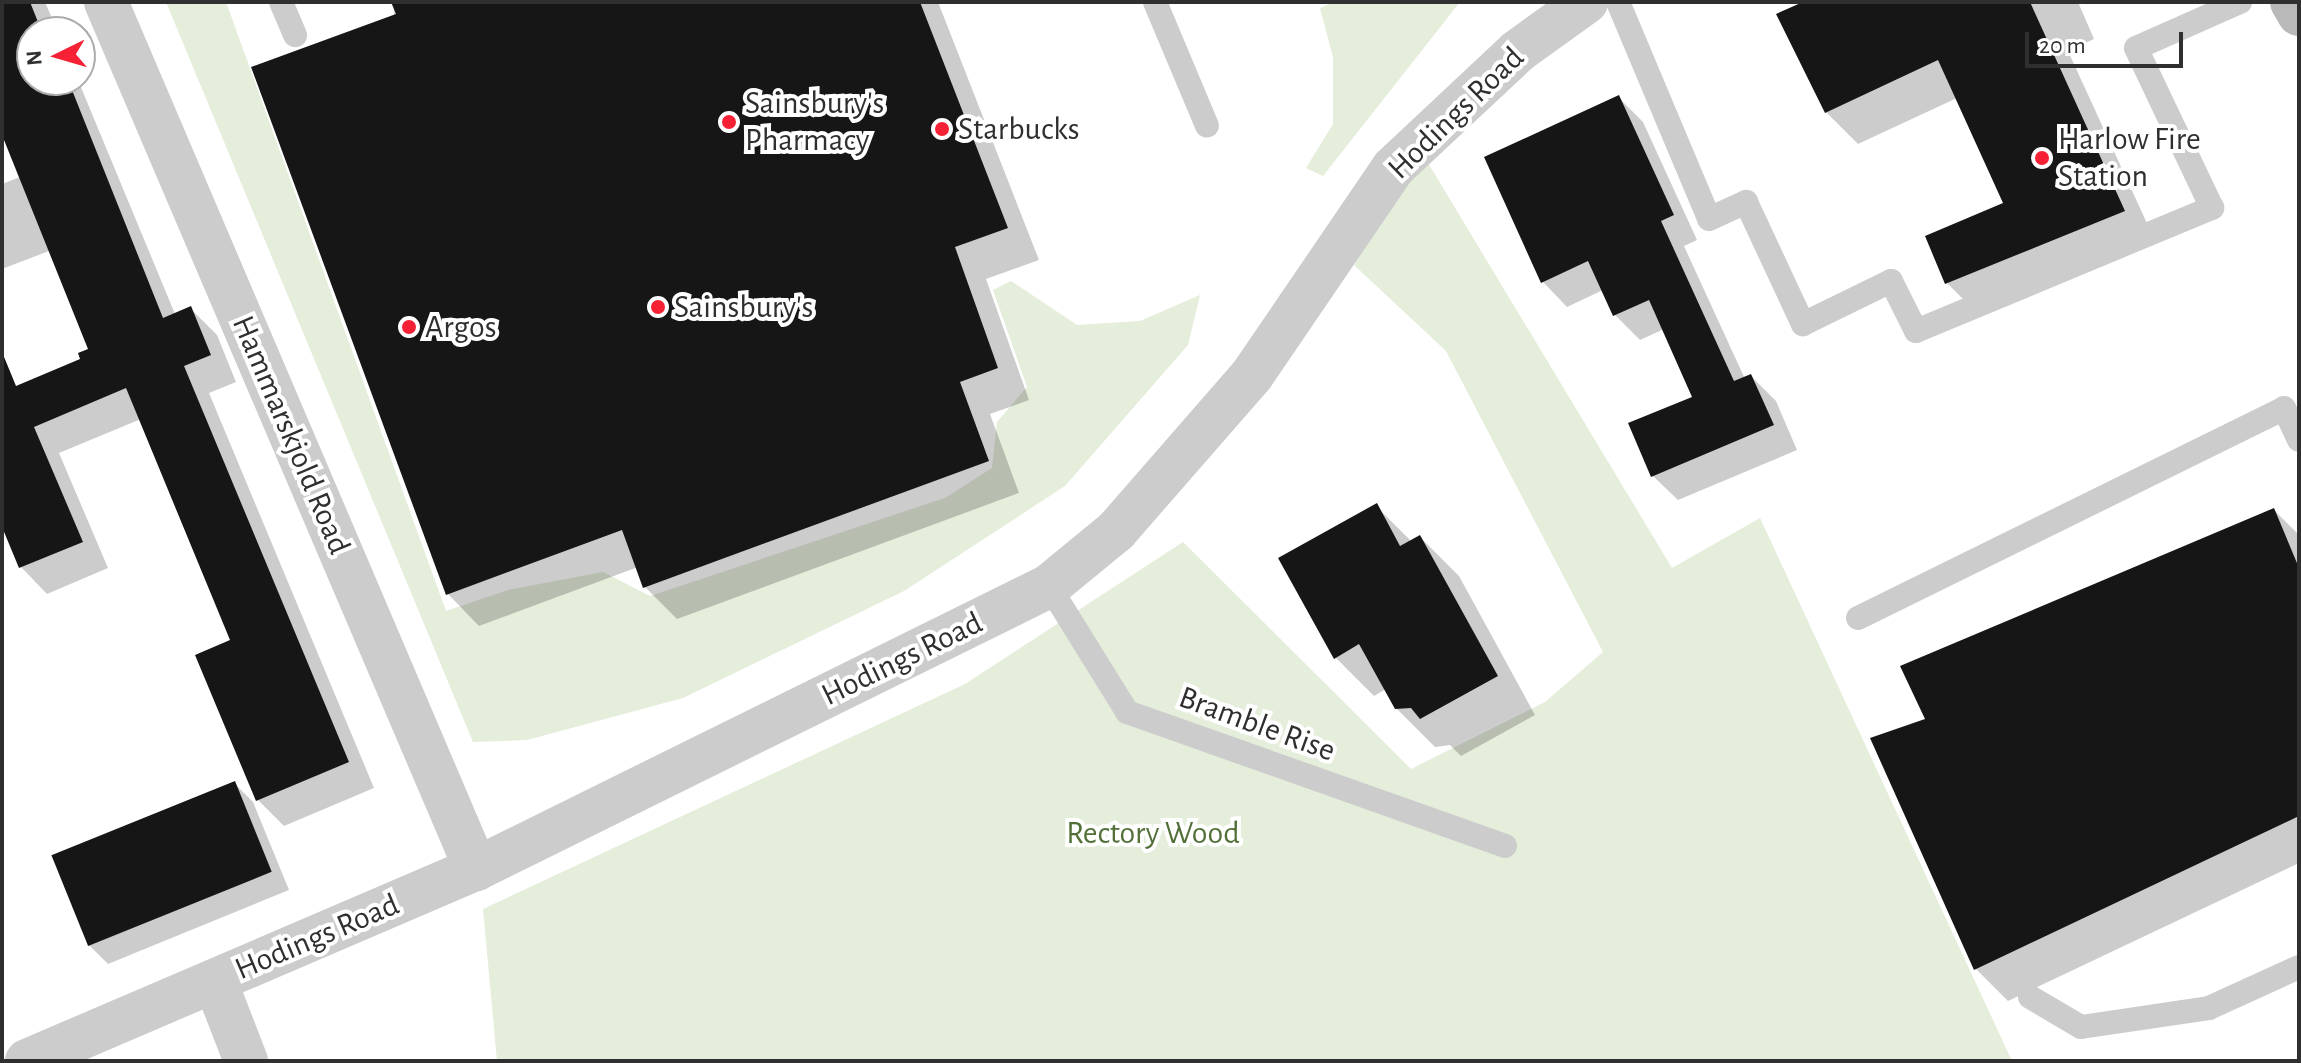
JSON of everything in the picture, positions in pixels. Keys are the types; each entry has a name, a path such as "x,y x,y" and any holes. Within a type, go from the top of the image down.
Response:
{"street":[{"name":"Hammarskjold Road","path":"106,2 476,869"},
{"name":"Hodings Road","path":"27,1061 476,869 1049,586 1116,531 1252,375 1393,168 1518,51 1586,2"},
{"path":"2292,2 2299,14"},
{"path":"215,981 246,1061"}],"lane":[{"path":"281,2 295,35"},
{"path":"1155,2 1207,126"},
{"path":"1618,2 1709,219 1746,202 1803,324 1891,281 1916,331 2212,208 2136,48 2240,2"},
{"path":"1858,618 2292,405 2299,440"},
{"name":"Bramble Rise","path":"1049,586 1127,712 1505,846"},
{"path":"2030,997 2081,1027 2209,1008 2299,967"}],"green space":[{"path":"166,2 226,2 446,611 508,590 603,572 650,596 945,498 992,468 997,422 1027,387 993,290 1011,281 1077,325 1140,321 1200,295 1188,345 1065,486 904,591 683,698 527,740 473,742"},
{"path":"1334,2 1460,2 1323,176 1306,168 1333,124 1333,57 1320,8"},
{"name":"Rectory Wood","path":"1422,153 1672,568 1760,518 2012,1061 497,1061 483,909 965,684 1183,542 1411,769 1545,702 1603,652 1446,351 1354,265"}],"building":[{"path":"2,2 30,2 36,16 16,16 16,96 74,96 163,318 191,306 211,355 184,366 349,762 256,801 195,655 230,640 126,388 34,427 83,542 19,568 2,527 2,352 16,386 80,359 78,353 88,349 2,135"},
{"name":"Sainsbury's","path":"391,2 920,2 1008,228 955,247 998,368 960,382 989,461 643,588 622,530 446,595 251,67 396,14"},
{"name":"Harlow Fire Station","path":"1803,2 2030,2 2125,211 1945,284 1925,236 2003,203 1938,60 1825,113 1776,14"},
{"path":"1619,95 1674,215 1661,221 1734,381 1751,374 1774,425 1651,477 1628,423 1692,397 1649,300 1613,316 1588,261 1541,283 1484,157"},
{"path":"1377,503 1400,546 1420,535 1498,676 1420,719 1411,708 1395,709 1359,644 1334,659 1278,558"},
{"path":"2274,508 2299,568 2299,816 1974,970 1870,738 1925,719 1900,666"},
{"path":"235,781 272,872 88,946 51,855"}],"place":[{"name":"Sainsbury's Pharmacy","path":"729,122"},
{"name":"Starbucks","path":"942,129"},
{"name":"Harlow Fire Station","path":"2042,158"},
{"name":"Sainsbury's","path":"658,307"},
{"name":"Argos","path":"409,327"}]}
